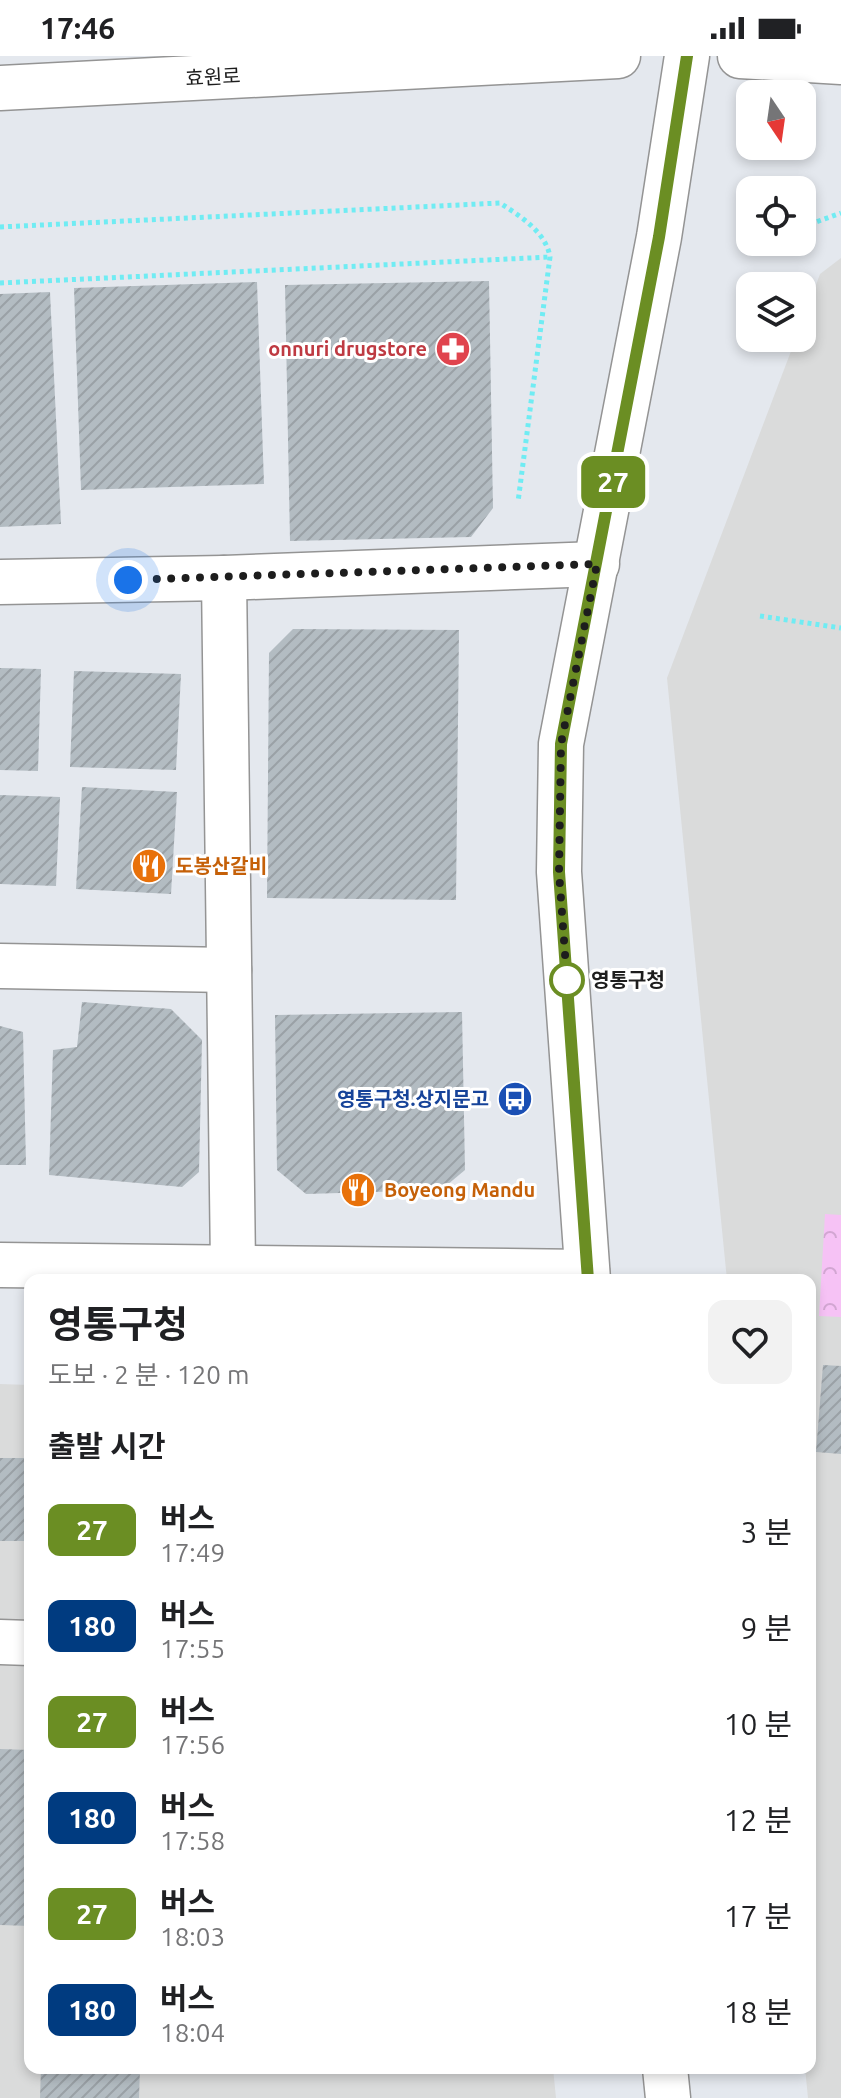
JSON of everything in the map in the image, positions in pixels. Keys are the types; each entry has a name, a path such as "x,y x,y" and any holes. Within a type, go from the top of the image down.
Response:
{"street":[{"name":"효원로","path":"0,88 618,56"},
{"path":"587,1274 559,872 561,744 659,237 687,56"},
{"path":"740,56 841,62"},
{"path":"0,582 224,578 597,564"},
{"path":"224,578 233,1266"},
{"path":"0,966 229,970"},
{"path":"0,1265 233,1266 516,1274"},
{"path":"0,1642 24,1643"},
{"path":"666,2074 668,2098"}],"path":[{"path":"0,227 500,203 523,218 540,236 548,245 550,257 518,502"},
{"path":"816,222 841,213"},
{"path":"0,283 550,257"},
{"path":"760,616 841,628"}],"shaded area":[{"path":"841,258 841,2098 808,2098 806,2074 816,2074 816,1274 726,1274 667,678 791,352 816,352 816,285 820,274"},
{"path":"0,1384 24,1385 24,2074 554,2074 556,2098 0,2098"}],"green space":[{"path":"825,1214 841,1215 841,1317 819,1316"}],"building":[{"path":"489,281 493,508 471,537 290,541 285,285"},
{"path":"257,282 264,484 81,490 74,288"},
{"path":"50,292 61,524 0,527 0,294"},
{"path":"293,629 459,630 456,900 267,898 269,653"},
{"path":"0,668 41,669 38,771 0,770"},
{"path":"74,671 181,674 176,770 70,767"},
{"path":"82,787 177,792 171,894 76,889"},
{"path":"0,795 60,797 56,886 0,884"},
{"path":"82,1002 171,1009 202,1040 199,1172 182,1187 49,1175 53,1050 77,1047"},
{"path":"462,1012 465,1170 441,1190 306,1194 277,1170 275,1015"},
{"path":"0,1026 23,1032 26,1165 0,1165"},
{"path":"823,1365 841,1366 841,1454 816,1452"},
{"path":"0,1458 24,1458 24,1541 0,1541"},
{"path":"0,1749 24,1750 24,1926 0,1925"},
{"path":"41,2074 140,2074 139,2098 40,2098"}],"bus line":[{"name":"27","path":"588,1274 559,872 561,744 659,237 687,56"}],"place":[{"name":"onnuri drugstore","path":"453,349"},
{"name":"도봉산갈비","path":"149,866"},
{"name":"영통구청","path":"567,980"},
{"name":"영통구청.상지문고","path":"515,1099"},
{"name":"Boyeong Mandu","path":"358,1190"}],"route":[{"path":"128,580 597,564 561,744 559,872 568,995 567,980"}]}
